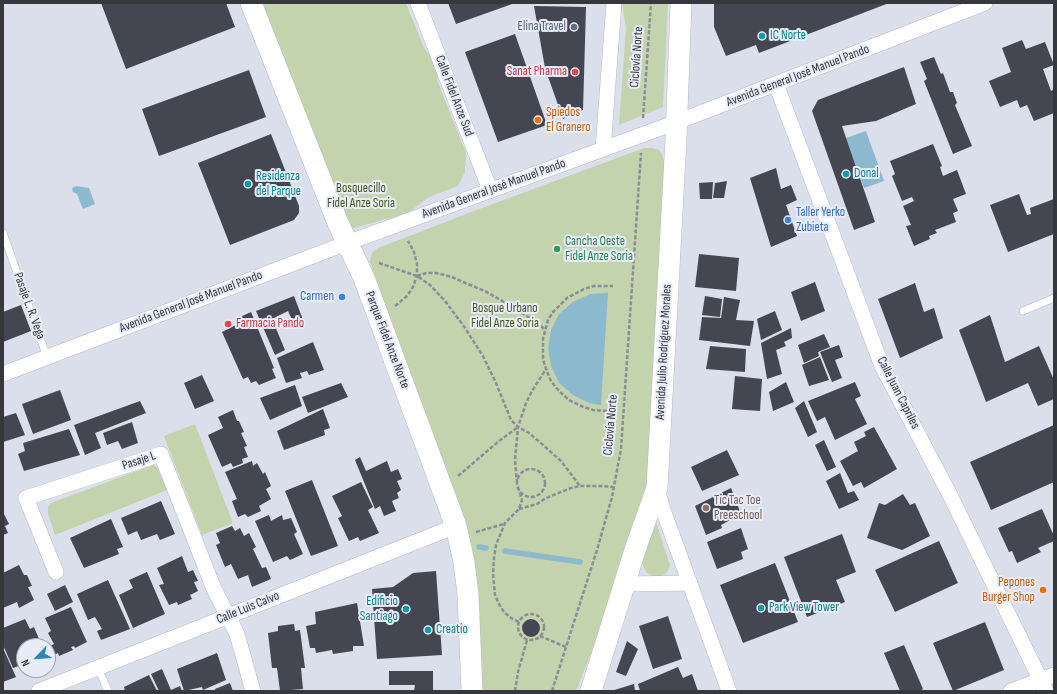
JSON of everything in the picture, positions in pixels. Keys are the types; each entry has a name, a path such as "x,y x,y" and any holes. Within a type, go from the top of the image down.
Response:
{"street":[{"name":"Parque Fidel Anze Norte","path":"251,3 338,223 364,278 463,530 464,562 468,594 472,691"},
{"name":"Calle Fidel Anze Sud","path":"418,3 490,190"},
{"path":"603,149 614,3"},
{"name":"Avenida Julio Rodríguez Morales","path":"591,691 656,488 677,122 681,3"},
{"name":"Avenida General José Manuel Pando","path":"3,374 347,243 677,122 986,3"},
{"name":"Calle Juan Capriles","path":"776,84 882,366 1047,682"},
{"name":"Pasaje L","path":"56,572 26,498 161,454 214,589 227,616"},
{"path":"656,488 729,691"},
{"name":"Calle Luis Calvo","path":"39,691 227,616 463,530"},
{"path":"626,584 690,583"},
{"path":"227,616 237,634 253,691"},
{"path":"1011,691 1047,682"}],"lane":[{"name":"Pasaje L. R. Vega","path":"3,233 47,357"},
{"path":"1023,311 1054,298"},
{"path":"98,668 108,691"}],"path":[{"name":"Ciclovía Norte","path":"643,112 651,3"},
{"name":"Ciclovía Norte","path":"552,691 597,550 614,487 621,449 641,152"},
{"path":"389,309 399,304 407,296 413,287 417,276 417,264 414,252 408,241"},
{"path":"373,262 417,276 430,285 445,301 483,356 511,420 518,427 529,433 561,461 580,486"},
{"path":"417,276 426,273 452,277 485,291 538,323 545,330"},
{"path":"607,411 594,410 581,406 569,400 559,391 551,381 546,369 542,349 545,330 553,312 567,298 584,289 594,286 613,286"},
{"path":"519,622 510,618 504,612 495,595 493,585 494,558 496,545 505,523 519,509 522,500 517,483 515,460 518,427 532,391 546,369"},
{"path":"453,480 518,427"},
{"path":"517,483 520,474 528,469 532,469 540,473 545,481 543,490 536,496 528,497 523,495 518,487"},
{"path":"519,509 537,504 564,490 580,486 614,487"},
{"path":"463,530 505,523"},
{"path":"532,614 540,618 544,625 544,629 540,636 534,640 527,640 523,638 518,631 519,622 524,616 532,614"},
{"path":"540,636 566,647"},
{"path":"515,691 518,672 527,640"}],"green space":[{"name":"Bosquecillo Fidel Anze Soria","path":"261,3 406,3 424,48 434,60 439,75 437,80 466,153 465,172 458,186 429,197 408,213 347,230 331,228 324,220 323,206"},
{"path":"622,3 668,3 663,107 619,125 626,28"},
{"name":"Bosque Urbano Fidel Anze Soria","path":"644,148 659,150 662,154 665,178 649,478 646,494 602,626 576,691 481,691 478,595 373,274 370,261 371,256 378,248"},
{"path":"195,424 233,523 202,535 164,436"},
{"path":"153,465 158,468 167,490 55,535 48,514 48,507 51,503"},
{"path":"654,516 670,565 667,572 662,576 655,577 647,573 643,566 643,555"}],"water":[{"path":"866,131 884,181 864,188 846,138"},
{"path":"76,186 89,188 95,204 83,209 77,194 73,192 72,188"},
{"path":"608,293 601,405 589,403 573,395 559,383 551,366 548,348 551,330 559,314 573,302 590,294"}],"building":[{"path":"101,3 226,3 235,27 126,69"},
{"path":"448,3 515,3 456,24"},
{"name":"IC Norte","path":"714,3 889,3 759,53 756,45 726,56 714,27"},
{"path":"534,6 586,7 583,110 563,119 545,68"},
{"path":"515,34 547,125 498,142 465,52"},
{"path":"1022,40 1026,49 1045,42 1054,65 1043,69 1051,91 1054,89 1054,113 1034,121 1027,105 1020,108 1017,100 1000,107 989,81 1011,72 1002,48"},
{"path":"934,57 941,74 943,73 950,92 953,92 957,103 955,105 972,146 953,154 924,81 927,79 920,62"},
{"name":"Donal","path":"904,67 916,104 876,121 842,126 875,222 854,230 812,111 818,100"},
{"path":"249,70 266,117 159,156 142,109"},
{"name":"Residenza del Parque","path":"271,134 299,206 299,213 294,220 230,245 198,163"},
{"name":"Donal","path":"933,144 942,166 940,167 943,176 957,170 966,194 953,199 958,211 953,213 956,222 935,230 937,233 929,236 930,239 914,246 906,226 911,225 903,206 914,201 912,197 902,201 892,176 895,174 890,161"},
{"path":"776,168 781,189 791,185 797,200 786,205 797,236 771,247 750,178"},
{"path":"727,181 724,198 713,198 715,183"},
{"path":"713,182 712,199 700,199 699,183"},
{"path":"1019,194 1027,215 1031,214 1030,208 1054,199 1054,234 1008,252 990,205"},
{"path":"699,254 739,258 736,291 695,287"},
{"path":"815,282 825,311 801,321 791,292"},
{"path":"915,283 924,312 934,308 943,338 900,358 878,299"},
{"path":"294,296 303,320 294,324 288,311 272,319 285,350 275,355 256,311"},
{"path":"705,296 722,299 720,317 702,315"},
{"path":"724,297 740,300 736,320 754,321 750,346 699,340 702,317 721,318"},
{"path":"21,305 31,331 3,342 3,312"},
{"path":"775,311 782,330 761,340 757,319"},
{"path":"251,312 274,368 272,369 276,378 259,385 256,381 251,383 248,377 243,379 222,332 238,324 236,319"},
{"path":"990,315 1005,362 1039,346 1054,380 1054,399 1038,406 1028,383 986,402 959,330"},
{"path":"791,328 792,338 784,342 786,346 776,350 782,374 767,379 761,343"},
{"path":"824,334 830,347 818,352 819,356 804,363 798,345"},
{"path":"313,342 324,370 309,375 307,371 300,373 302,378 286,383 277,358"},
{"path":"839,345 843,357 835,360 842,378 832,382 820,352"},
{"path":"710,346 746,349 745,372 706,369"},
{"path":"820,357 829,380 809,386 802,365"},
{"path":"202,375 214,401 195,409 184,383"},
{"path":"735,376 762,379 760,411 732,409"},
{"path":"786,382 794,402 773,411 769,392"},
{"path":"855,382 861,396 855,399 867,424 835,440 825,417 817,421 808,401"},
{"path":"341,383 348,397 308,413 302,397"},
{"path":"295,385 302,406 270,420 260,398"},
{"path":"60,390 71,420 33,434 22,404"},
{"path":"140,401 146,413 95,433 101,448 85,455 74,425"},
{"path":"804,401 817,432 808,437 795,408"},
{"path":"323,409 330,428 324,430 325,435 284,450 277,431"},
{"path":"233,410 237,421 239,421 244,432 241,433 247,446 244,447 248,457 242,459 243,463 233,467 231,463 222,467 208,435 223,428 218,417"},
{"path":"16,413 25,435 3,442 3,417"},
{"path":"132,422 138,443 122,449 118,441 107,445 103,433"},
{"path":"1054,425 1054,482 991,510 970,462"},
{"path":"874,427 897,469 864,488 861,482 853,486 840,461 858,451 854,442 866,436 864,432"},
{"path":"69,429 80,455 24,471 18,454 25,451 23,443"},
{"path":"824,440 836,467 827,471 815,445"},
{"path":"727,450 739,475 702,491 691,467"},
{"path":"360,457 366,471 387,461 391,472 398,469 402,479 397,481 401,490 397,493 399,498 392,501 396,511 384,516 380,506 375,509 355,460"},
{"path":"252,461 253,466 257,463 263,474 265,472 271,486 266,489 271,499 259,506 261,511 248,517 245,514 238,517 232,501 237,499 225,472"},
{"path":"840,473 848,493 854,491 859,500 839,509 826,481"},
{"path":"312,480 338,546 311,556 285,491"},
{"path":"361,482 373,507 368,510 379,533 360,541 358,537 349,541 338,518 342,516 332,496"},
{"path":"731,488 741,514 721,525 722,528 706,535 695,506"},
{"path":"903,494 910,505 915,503 930,536 902,550 867,538 879,503 885,505"},
{"path":"161,501 175,534 160,540 157,534 141,540 137,531 128,535 121,518"},
{"path":"1042,509 1054,536 1054,541 1038,548 1041,552 1017,563 1012,551 1009,552 998,528"},
{"path":"3,512 9,524 5,526 8,533 3,535"},
{"path":"269,515 271,521 282,515 283,520 291,518 297,532 294,534 303,554 290,560 287,556 273,562 255,521"},
{"path":"111,519 123,547 117,549 119,554 84,568 70,538"},
{"path":"232,526 235,531 240,528 244,536 249,533 256,547 253,549 262,568 266,567 271,579 252,587 248,575 238,579 231,564 225,567 216,545 220,543 216,533"},
{"path":"741,528 748,549 741,552 743,559 717,569 707,542"},
{"name":"Park View Tower","path":"842,534 856,572 836,580 845,602 807,617 784,557"},
{"path":"939,541 958,583 895,612 875,570"},
{"path":"182,556 188,572 193,570 198,581 194,582 198,591 190,595 192,599 178,605 177,602 169,605 159,585 164,584 157,568"},
{"name":"Park View Tower","path":"775,563 798,622 743,643 720,585"},
{"path":"19,565 24,575 27,575 32,586 28,587 34,600 19,608 17,602 3,608 3,573"},
{"name":"Edificio Santiago","path":"436,571 442,655 377,659 372,589 393,587 413,573"},
{"path":"147,572 165,614 133,628 119,595 133,588 129,580"},
{"path":"108,580 130,629 101,640 97,631 102,629 95,617 88,620 77,594"},
{"path":"65,585 73,602 55,611 47,594"},
{"path":"357,603 364,646 353,646 353,651 333,654 332,650 316,653 315,648 310,648 306,626 316,624 315,612"},
{"path":"71,607 87,642 75,648 74,646 71,647 73,650 59,656 58,653 56,654 56,638 51,638 48,633 51,631 45,618"},
{"path":"668,616 682,659 653,669 639,626"},
{"path":"25,619 30,629 34,627 39,638 16,638 16,667 13,668 3,645 3,628"},
{"path":"531,619 535,620 539,624 539,632 535,636 531,637 527,636 523,632 522,628 523,624 527,620"},
{"path":"985,622 1004,670 953,691 933,643"},
{"path":"294,624 295,631 300,630 305,668 301,668 303,689 280,691 277,668 272,668 268,633 278,631 278,626"},
{"path":"627,641 638,649 626,676 616,672"},
{"path":"904,645 923,689 919,691 900,691 884,653"},
{"path":"3,648 16,677 3,682"},
{"path":"217,653 226,680 203,690 202,687 184,691 177,669"},
{"path":"678,667 683,678 692,674 698,691 640,691 638,684"},
{"path":"162,669 171,690 180,686 182,691 159,691 151,674"},
{"path":"389,671 433,671 433,690 414,691 415,685 389,685"},
{"path":"149,675 157,691 125,691 124,687"},
{"path":"230,683 233,691 215,691 215,689"},
{"path":"634,684 635,691 611,691"}],"waterway":[{"path":"479,547 486,548"},
{"path":"505,551 580,562"}],"place":[{"name":"Elina Travel","path":"574,27"},
{"name":"IC Norte","path":"762,36"},
{"name":"Sanat Pharma","path":"575,72"},
{"name":"Spiedos El Granero","path":"538,120"},
{"name":"Donal","path":"846,174"},
{"name":"Residenza del Parque","path":"248,184"},
{"name":"Taller Yerko Zubieta","path":"788,220"},
{"name":"Cancha Oeste Fidel Anze Soria","path":"557,249"},
{"name":"Carmen","path":"342,297"},
{"name":"Farmacia Pando","path":"228,324"},
{"name":"Tic Tac Toe Preeschool","path":"706,508"},
{"name":"Pepones Burger Shop","path":"1043,590"},
{"name":"Park View Tower","path":"761,608"},
{"name":"Edificio Santiago","path":"406,609"},
{"name":"Creatio","path":"428,630"}]}
